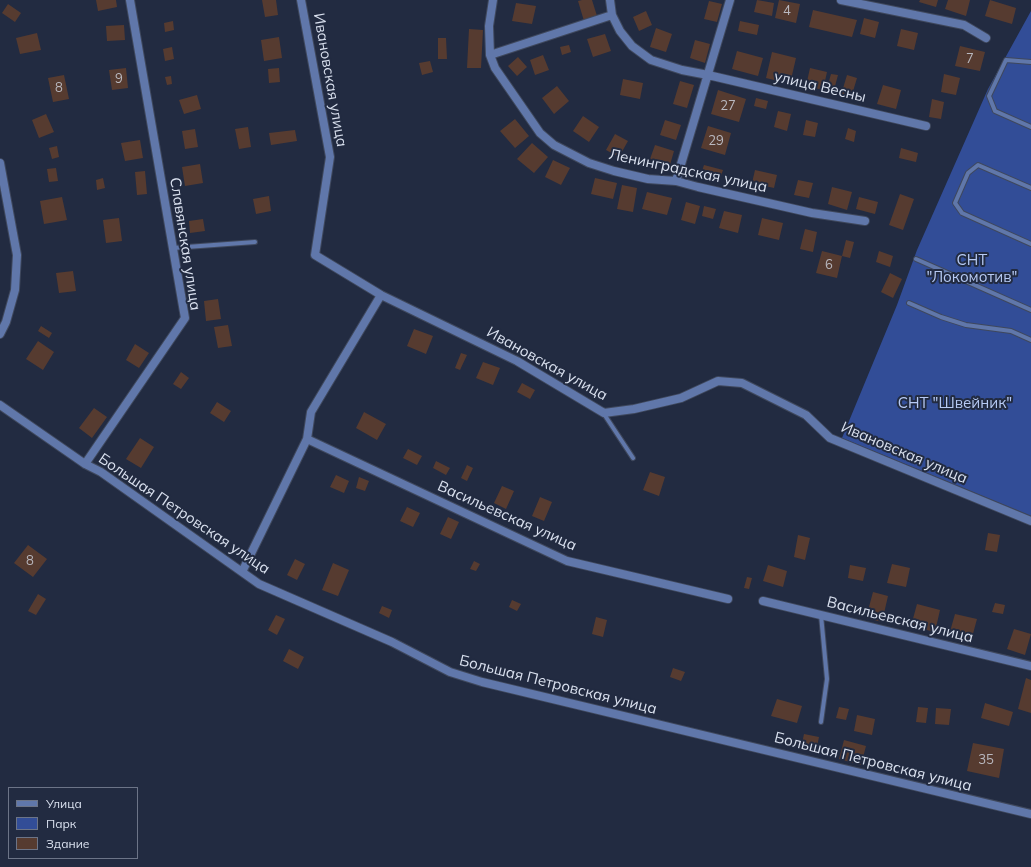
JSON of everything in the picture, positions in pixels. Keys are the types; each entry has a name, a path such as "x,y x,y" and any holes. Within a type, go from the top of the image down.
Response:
{"street":[{"name":"Славянская улица","path":"85,464 184,318 130,0"},
{"name":"Ивановская улица","path":"301,0 330,157 315,255 381,295 517,360 604,413 634,409 681,398 718,381 742,383 806,415 830,438 1031,521"},
{"name":"Ленинградская улица","path":"493,0 489,26 490,55 495,68 540,134 554,145 589,163 614,171 648,179 676,180 698,187 812,213 865,221"},
{"path":"490,55 612,15 610,0"},
{"path":"676,180 730,0"},
{"path":"841,0 964,25 986,38"},
{"name":"улица Весны","path":"612,15 620,31 632,46 651,60 682,70 708,74 926,126"},
{"path":"0,163 17,255 15,290 6,322 0,334"},
{"path":"242,572 307,439 311,412 381,295"},
{"name":"Большая Петровская улица","path":"0,405 85,464 101,472 259,584 392,642 450,672 475,680 1031,814"},
{"name":"Васильевская улица","path":"307,439 567,561 728,599"},
{"name":"Васильевская улица","path":"763,601 1031,666"}],"lane":[{"path":"1031,62 1006,60 989,96 995,112 1031,128"},
{"path":"1031,188 978,165 968,173 955,203 962,213 1031,244"},
{"path":"172,248 255,242"},
{"path":"916,259 1031,310"},
{"path":"909,303 940,317 966,324 1011,331 1031,340"},
{"path":"604,413 633,458"},
{"path":"821,615 827,679 821,722"}],"green space":[{"path":"1031,11 1031,516 842,438 897,305 917,250 988,89"}],"building":[{"path":"96,0 116,0 117,7 98,11"},
{"path":"262,0 276,0 278,15 265,17"},
{"path":"592,0 597,16 584,21 578,1"},
{"path":"757,0 774,3 772,16 754,12"},
{"path":"779,0 800,4 796,23 775,18"},
{"path":"920,0 938,0 936,7 919,2"},
{"path":"948,0 970,0 966,16 945,9"},
{"path":"990,0 1016,8 1012,24 985,16"},
{"path":"709,1 722,4 717,22 704,19"},
{"path":"516,3 536,6 532,24 512,21"},
{"path":"8,4 21,13 15,22 2,13"},
{"path":"813,10 857,20 852,37 809,27"},
{"path":"646,11 652,25 639,31 633,17"},
{"path":"864,18 879,22 875,38 860,34"},
{"path":"173,21 174,30 165,32 164,23"},
{"path":"740,21 759,25 757,35 738,31"},
{"path":"124,25 125,40 107,41 106,26"},
{"path":"656,28 672,34 666,52 650,47"},
{"path":"469,29 483,30 481,68 467,68"},
{"path":"901,29 918,33 914,50 897,46"},
{"path":"37,33 41,50 20,54 16,38"},
{"path":"605,34 611,51 593,57 587,39"},
{"path":"279,37 282,58 264,61 261,40"},
{"path":"438,38 446,38 447,59 438,59"},
{"path":"695,40 710,44 705,63 690,58"},
{"path":"569,45 571,52 562,55 560,47"},
{"path":"960,46 985,52 980,71 955,66"},
{"path":"172,47 174,59 165,61 163,49"},
{"path":"737,51 763,58 758,76 732,69"},
{"path":"772,52 796,58 790,84 766,78"},
{"path":"543,55 549,70 535,75 530,60"},
{"path":"518,57 527,67 517,76 508,66"},
{"path":"430,61 433,72 422,75 419,63"},
{"path":"126,68 128,88 112,90 109,70"},
{"path":"279,68 280,82 269,83 268,69"},
{"path":"810,68 827,72 823,90 806,86"},
{"path":"831,74 838,75 834,90 827,88"},
{"path":"944,74 960,78 956,95 941,92"},
{"path":"64,75 69,99 53,102 48,78"},
{"path":"847,75 857,78 851,98 841,95"},
{"path":"171,76 172,84 167,85 165,77"},
{"path":"623,79 643,83 640,99 620,95"},
{"path":"680,81 694,85 687,108 673,104"},
{"path":"883,85 901,90 896,109 877,104"},
{"path":"557,86 569,101 554,114 542,98"},
{"path":"718,90 746,99 739,122 711,114"},
{"path":"197,95 201,109 184,114 179,100"},
{"path":"756,98 768,101 766,109 754,106"},
{"path":"932,99 944,102 941,119 929,117"},
{"path":"778,111 791,114 787,131 774,127"},
{"path":"46,114 54,132 39,138 32,120"},
{"path":"583,116 599,127 589,142 573,131"},
{"path":"515,119 529,136 515,148 500,131"},
{"path":"665,120 681,125 676,140 660,135"},
{"path":"806,120 818,123 815,137 803,135"},
{"path":"708,126 731,133 725,155 701,148"},
{"path":"248,127 251,147 239,149 235,129"},
{"path":"848,128 856,131 854,142 845,139"},
{"path":"195,129 198,147 185,149 182,131"},
{"path":"295,130 297,141 271,145 269,133"},
{"path":"615,134 628,141 619,157 606,150"},
{"path":"140,140 143,158 125,161 121,143"},
{"path":"532,143 548,157 534,173 517,159"},
{"path":"655,145 674,151 670,165 650,159"},
{"path":"57,146 59,157 52,159 49,148"},
{"path":"901,148 918,153 916,162 899,158"},
{"path":"553,160 570,168 561,185 545,177"},
{"path":"200,164 203,183 185,186 182,167"},
{"path":"704,165 723,170 720,179 701,174"},
{"path":"56,168 58,181 49,182 47,169"},
{"path":"755,170 777,175 774,188 752,183"},
{"path":"145,171 147,194 137,195 135,172"},
{"path":"103,178 105,188 97,190 96,180"},
{"path":"595,178 617,183 613,199 591,194"},
{"path":"798,180 813,183 809,198 794,195"},
{"path":"622,185 637,188 633,212 617,209"},
{"path":"832,187 852,192 847,210 828,204"},
{"path":"647,192 672,198 667,215 642,209"},
{"path":"900,194 914,199 903,230 889,225"},
{"path":"269,196 271,211 256,214 253,199"},
{"path":"62,197 67,220 44,224 40,201"},
{"path":"859,197 878,202 875,214 856,209"},
{"path":"686,202 700,206 695,224 681,220"},
{"path":"704,206 716,209 713,219 702,216"},
{"path":"724,211 742,215 738,233 719,228"},
{"path":"119,218 122,241 106,243 103,220"},
{"path":"762,218 783,223 779,240 758,235"},
{"path":"203,219 205,231 190,233 189,221"},
{"path":"805,229 817,232 813,252 800,249"},
{"path":"846,240 854,242 850,258 842,256"},
{"path":"822,251 842,256 837,278 816,273"},
{"path":"879,251 893,256 890,267 876,262"},
{"path":"73,271 76,291 59,293 56,273"},
{"path":"890,273 902,279 893,298 881,292"},
{"path":"218,299 221,319 206,321 204,301"},
{"path":"228,325 232,346 218,348 214,327"},
{"path":"41,326 52,333 49,338 38,331"},
{"path":"414,329 433,336 426,354 407,346"},
{"path":"38,341 54,352 43,370 26,359"},
{"path":"135,344 149,353 139,368 126,360"},
{"path":"461,353 467,355 460,370 455,368"},
{"path":"483,362 500,368 493,385 476,378"},
{"path":"181,372 189,378 181,389 173,384"},
{"path":"522,383 535,390 530,399 517,392"},
{"path":"217,402 231,411 224,422 210,413"},
{"path":"94,408 107,417 92,438 79,428"},
{"path":"364,412 386,424 377,440 356,428"},
{"path":"140,438 154,447 141,468 126,459"},
{"path":"408,449 422,456 417,465 403,458"},
{"path":"436,461 450,468 446,475 433,468"},
{"path":"467,465 473,468 467,481 461,478"},
{"path":"650,472 665,477 659,496 643,490"},
{"path":"336,475 349,481 344,493 330,487"},
{"path":"359,477 369,481 365,491 356,488"},
{"path":"502,486 514,491 506,509 494,503"},
{"path":"540,497 552,502 544,521 532,516"},
{"path":"407,507 420,513 413,527 400,521"},
{"path":"448,517 459,522 451,539 440,534"},
{"path":"988,533 1000,535 997,552 985,550"},
{"path":"798,535 810,538 805,560 794,557"},
{"path":"28,545 47,559 33,577 14,563"},
{"path":"295,559 305,564 297,580 287,575"},
{"path":"474,561 480,564 476,571 470,569"},
{"path":"333,563 349,570 338,596 322,590"},
{"path":"892,564 910,568 906,587 887,583"},
{"path":"768,565 787,571 783,587 763,581"},
{"path":"850,565 866,568 863,581 848,578"},
{"path":"747,577 752,578 749,589 744,588"},
{"path":"873,592 888,596 882,622 866,618"},
{"path":"38,594 46,599 36,615 28,611"},
{"path":"512,600 521,604 517,611 509,607"},
{"path":"995,603 1005,605 1003,614 992,612"},
{"path":"917,604 940,610 935,632 911,626"},
{"path":"382,606 392,610 389,618 379,613"},
{"path":"955,614 977,619 971,641 949,635"},
{"path":"276,615 285,619 277,635 268,630"},
{"path":"596,617 607,620 603,637 592,634"},
{"path":"1014,629 1031,634 1025,655 1007,649"},
{"path":"289,649 304,657 298,669 283,661"},
{"path":"673,668 685,672 681,681 670,677"},
{"path":"1026,678 1031,680 1031,713 1018,709"},
{"path":"777,699 802,706 797,723 771,716"},
{"path":"985,703 1013,712 1009,726 981,718"},
{"path":"839,707 849,709 846,720 836,718"},
{"path":"918,707 928,708 926,723 916,722"},
{"path":"936,708 951,709 949,725 935,724"},
{"path":"857,715 875,719 872,735 854,731"},
{"path":"804,734 819,737 816,752 801,748"},
{"path":"844,740 866,746 861,765 839,759"},
{"path":"973,743 1004,749 999,778 967,771"}],"park label":[{"name":"СНТ \"Локомотив\"","path":"972,268"},
{"name":"СНТ \"Швейник\"","path":"955,403"}]}
